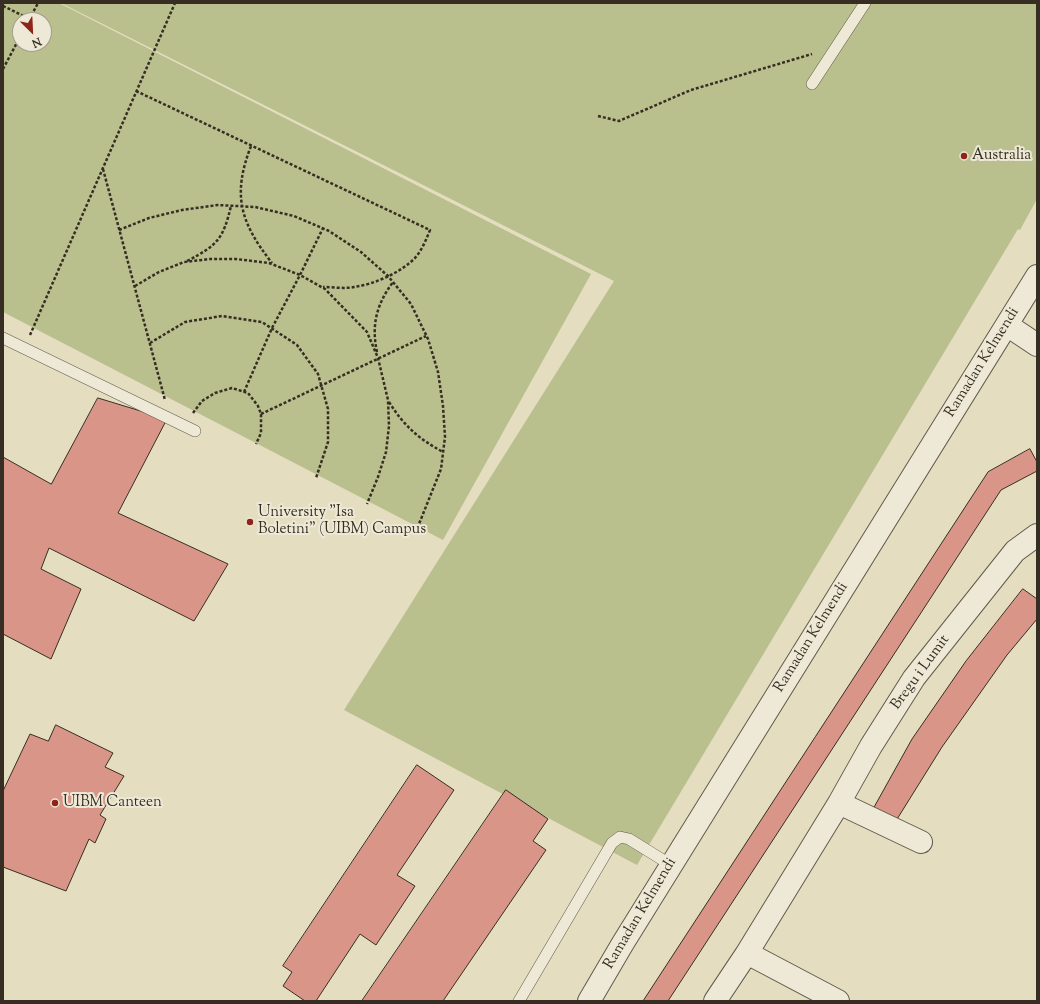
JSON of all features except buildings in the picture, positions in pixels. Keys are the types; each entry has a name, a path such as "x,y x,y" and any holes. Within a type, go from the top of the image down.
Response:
{"street":[{"name":"Ramadan Kelmendi","path":"589,1001 671,865 1037,276"},
{"path":"1007,325 1037,345"},
{"name":"Bregu i Lumit","path":"715,1001 747,953 839,803 870,746 914,678 1015,551 1037,534"},
{"path":"839,803 921,842"},
{"path":"747,953 838,1001"}],"lane":[{"path":"812,84 865,3"},
{"path":"3,338 195,431"},
{"path":"519,1001 612,843 620,837 629,839 671,865"}],"path":[{"path":"33,12 38,3"},
{"path":"25,348 174,3"},
{"path":"3,6 14,12"},
{"path":"598,116 619,121 691,90 836,47"},
{"path":"3,69 12,52"},
{"path":"136,91 430,230 425,244 416,257 404,268 370,284 353,287 323,287"},
{"path":"251,146 242,174 241,190 244,219 250,232 273,265"},
{"path":"102,169 170,419"},
{"path":"119,230 149,218 182,210 218,205 255,207 294,216 329,231 361,252 388,276 411,304 426,336 438,372 443,406 445,429 442,469 419,524"},
{"path":"135,286 159,272 203,253 219,240 227,223 231,206"},
{"path":"244,392 272,328 323,228"},
{"path":"184,262 210,259 236,259 273,265 300,274 323,287 367,332 378,358"},
{"path":"367,504 386,452 389,426 388,400 375,338 376,317 382,300 393,282"},
{"path":"150,343 185,322 222,316 262,322 297,345 318,374 328,409 328,442 316,478"},
{"path":"261,414 426,336"},
{"path":"188,410 194,413 202,401 215,393 232,388 248,393 258,406 261,414 261,433 256,444"},
{"path":"165,399 171,402"},
{"path":"388,400 398,416 412,432 427,444 443,452"}],"green space":[{"path":"3,3 59,3 591,274 443,540 3,312"},
{"path":"61,3 1037,3 1037,199 1020,230 1018,229 637,865 344,710 614,281"}],"place":[{"name":"Australia","path":"964,156"},
{"name":"University \"Isa Boletini\" (UIBM) Campus","path":"250,522"},
{"name":"UIBM Canteen","path":"55,803"}]}
